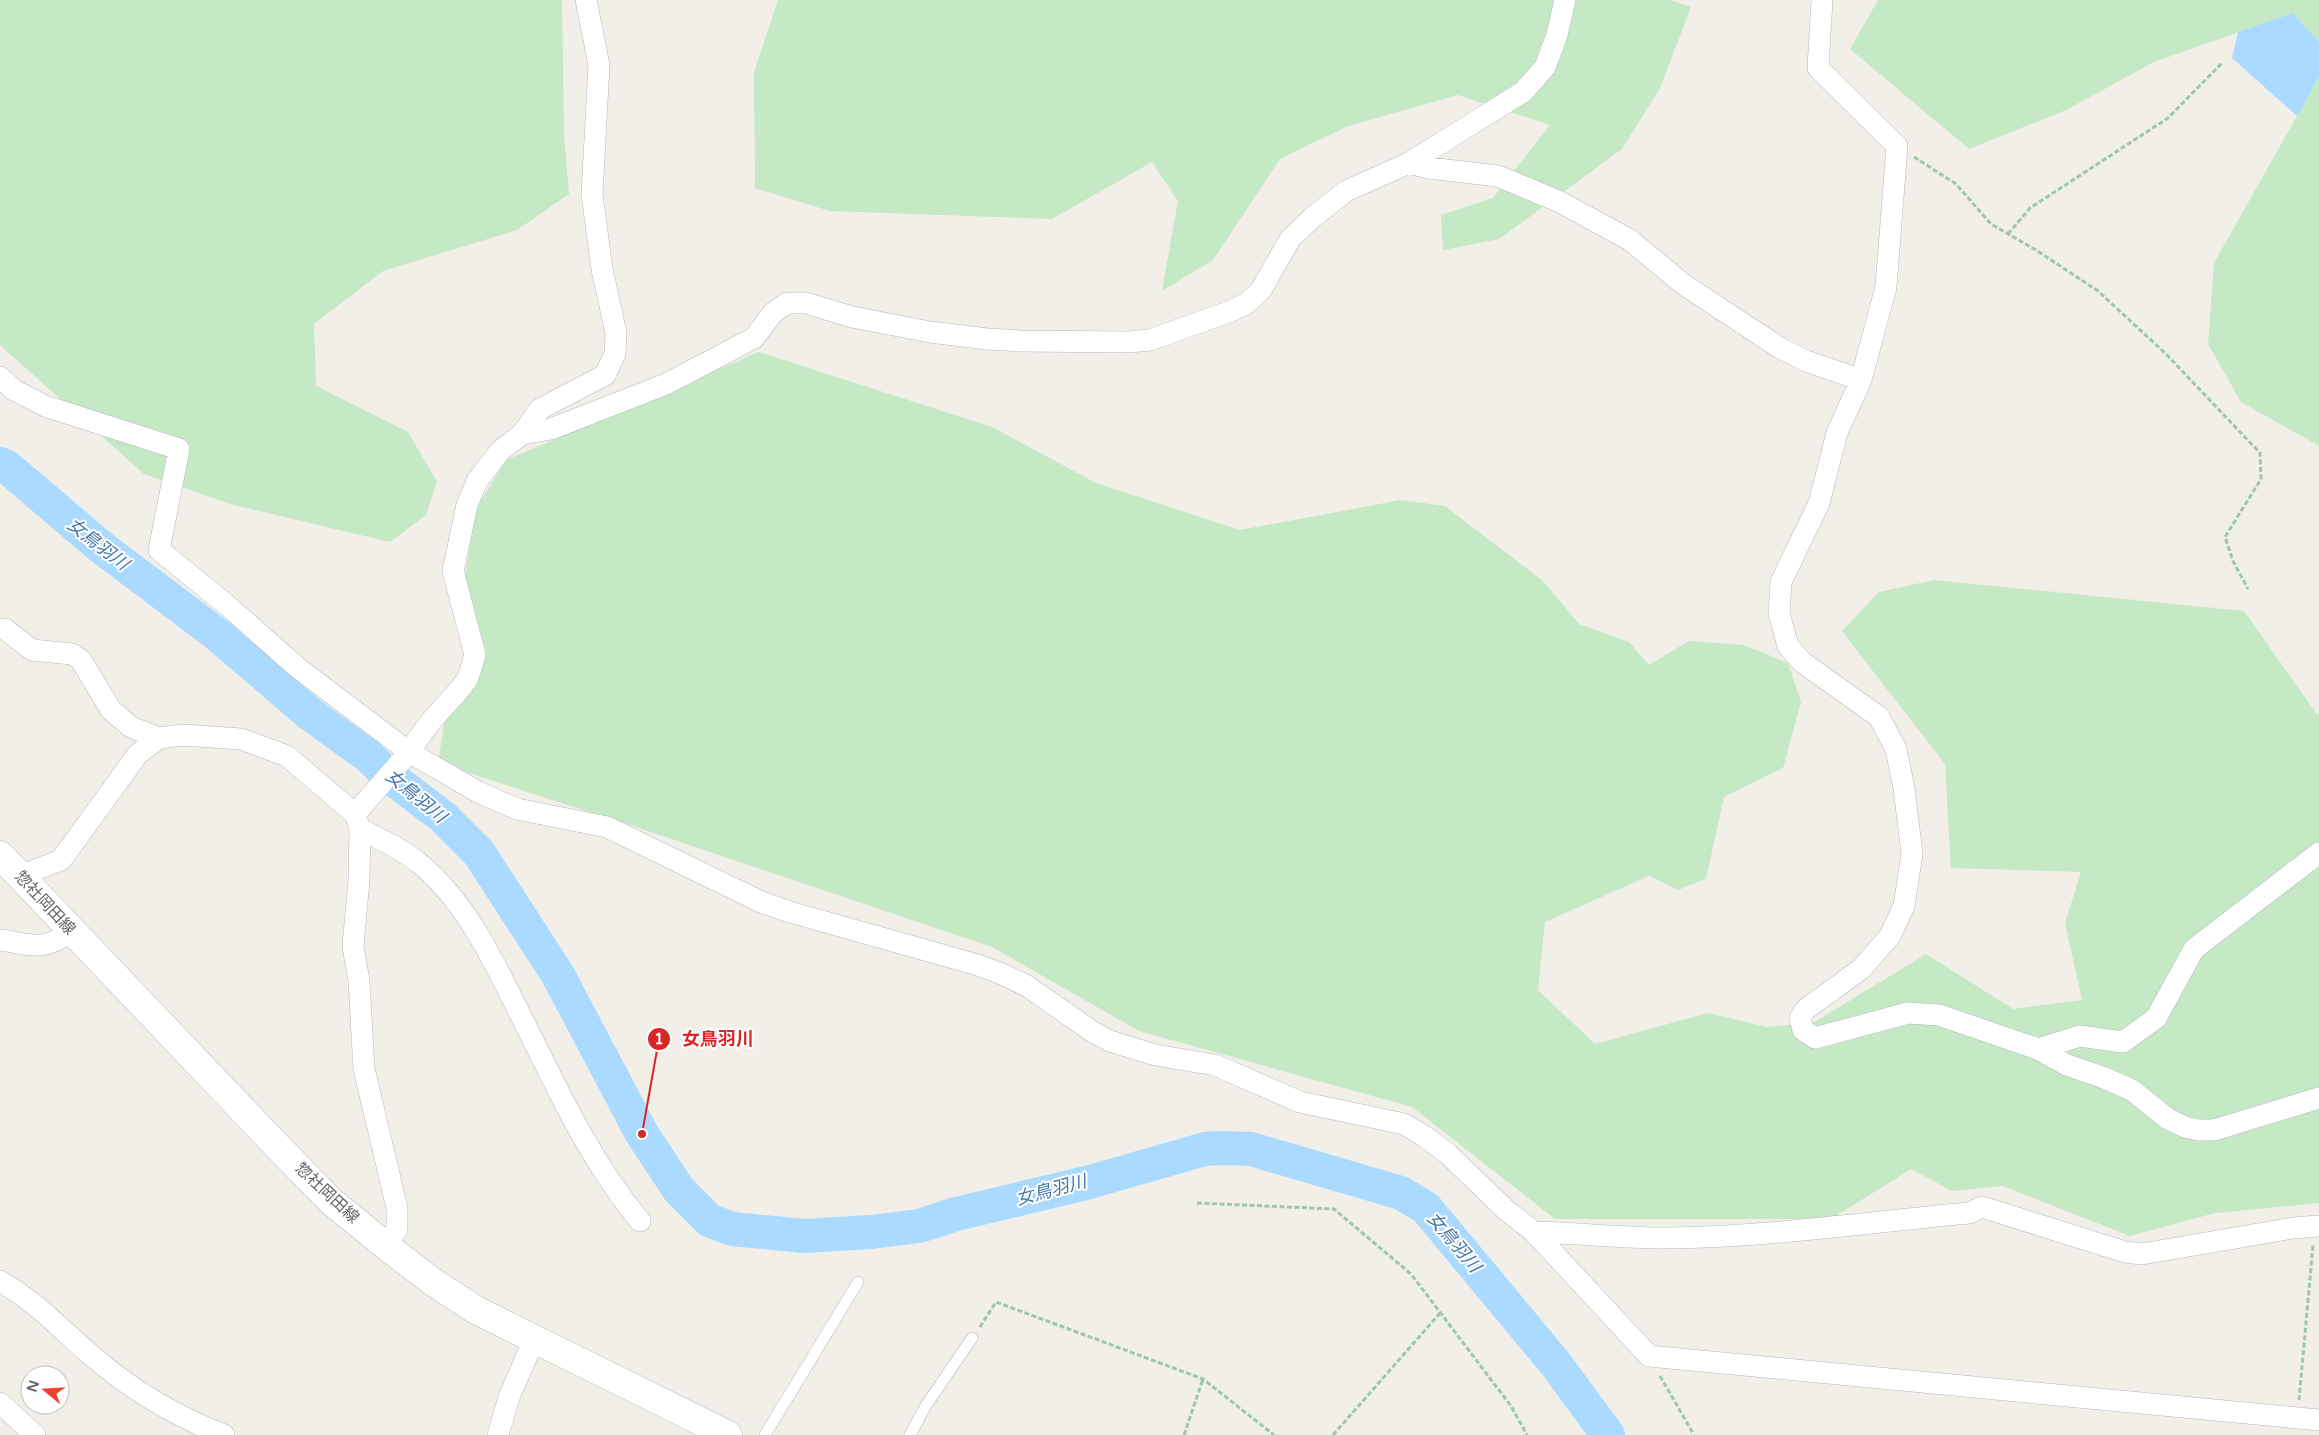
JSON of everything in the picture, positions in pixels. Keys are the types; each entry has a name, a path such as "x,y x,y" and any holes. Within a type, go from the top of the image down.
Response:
{"main road":[{"name":"惣社岡田線","path":"0,855 332,1202 386,1246 433,1282 476,1310 728,1435"}],"street":[{"path":"386,1246 397,1229 397,1208 364,1070 359,981 353,946 359,880 358,818 432,720 468,678 475,655 453,571 467,505 477,481 500,451 522,434 540,409 604,375 615,354 616,333 602,269 592,195 599,64 586,0"},
{"path":"522,434 551,429 666,384 754,338 773,313 788,303 806,303 852,317 930,332 987,339 1129,342 1150,340 1205,321 1248,303 1261,290 1290,239 1312,218 1346,191 1409,163 1523,92 1545,67 1557,35 1565,0"},
{"path":"1822,0 1818,68 1897,146 1886,287 1861,380 1837,433 1819,503 1780,582 1779,613 1788,646 1802,662 1879,716 1896,749 1904,788 1912,854 1904,906 1890,936 1861,969 1806,1009 1800,1018 1803,1030 1815,1038 1908,1013 1938,1015 2038,1049 2067,1065 2132,1090 2168,1119 2185,1127 2199,1130 2214,1130 2319,1098"},
{"path":"1409,163 1429,168 1498,176 1560,202 1630,240 1683,284 1780,348 1806,361 1861,380"},
{"path":"0,377 14,390 45,406 179,449 159,550 228,606 298,668 406,756 517,809 607,827 761,902 790,912 978,965 1002,974 1027,986 1093,1032 1110,1041 1155,1055 1215,1065 1300,1102 1316,1107 1376,1117 1404,1124 1447,1154 1506,1210 1534,1232 1649,1356 2319,1420"},
{"path":"5,630 32,650 72,654 81,660 111,710 131,727 159,738 182,735 241,739 287,756 358,818 418,862 444,888 467,916 494,964 584,1140 620,1197 640,1221"},
{"path":"20,876 61,860 138,754 159,738"},
{"path":"2038,1049 2080,1036 2123,1042 2156,1018 2194,948 2319,853"},
{"path":"0,940 41,946 55,943 72,931"},
{"path":"1534,1232 1667,1238 1737,1235 1845,1227 1969,1213 1982,1207 2125,1252 2142,1254 2317,1226"},
{"path":"0,1281 20,1292 45,1312 98,1361 144,1396 169,1411 224,1435"},
{"path":"498,1435 509,1397 534,1340"},
{"path":"0,1403 35,1435"}],"lane":[{"path":"765,1435 858,1282"},
{"path":"910,1435 925,1407 972,1338"}],"path":[{"path":"2008,234 2030,208 2168,118 2223,62"},
{"path":"1897,146 1956,184 1991,224 2098,291 2165,352 2260,453 2261,479 2225,537 2233,561 2248,589"},
{"path":"1197,1203 1334,1209 1410,1274 1441,1312 1511,1406 1527,1435"},
{"path":"2298,1418 2317,1226"},
{"path":"972,1338 996,1302 1203,1379 1274,1435"},
{"path":"1333,1435 1441,1312"},
{"path":"1649,1356 1694,1435"},
{"path":"1184,1435 1203,1379"}],"green space":[{"path":"0,0 562,0 564,133 569,194 517,230 383,271 314,324 316,386 408,432 437,482 426,515 390,542 230,504 144,474 0,345"},
{"path":"778,0 1670,0 1691,7 1660,88 1622,149 1499,239 1443,250 1441,215 1493,198 1550,125 1458,95 1348,126 1280,159 1213,260 1162,291 1178,201 1152,162 1052,219 830,211 755,188 754,72"},
{"path":"1878,0 2319,0 2319,42 2293,13 2154,62 2066,110 1969,149 1850,49"},
{"path":"2319,77 2319,446 2241,402 2208,344 2214,263"},
{"path":"759,352 992,427 1096,483 1240,530 1401,500 1445,506 1543,581 1579,624 1629,642 1649,665 1689,641 1744,645 1788,663 1801,702 1783,768 1724,797 1706,879 1678,890 1649,876 1545,922 1538,990 1595,1044 1708,1013 1767,1027 1813,1023 1926,954 2013,1009 2082,1000 2065,923 2081,872 1951,868 1945,764 1842,631 1879,592 1934,580 2244,611 2316,713 2319,714 2319,1203 2215,1213 2130,1236 2003,1186 1952,1191 1911,1169 1831,1219 1555,1219 1412,1107 1139,1031 992,947 639,828 438,763 444,723 474,688 486,652 465,576 476,508 506,460"}],"water":[{"path":"2293,13 2319,42 2319,77 2297,116 2232,58 2238,32"}],"waterway":[{"name":"女鳥羽川","path":"0,464 7,467 101,547 219,636 310,714 368,756 389,776 443,817 479,853 558,975 642,1134 679,1190 709,1220 732,1229 804,1236 871,1232 919,1226 956,1214 1086,1183 1205,1149 1251,1149 1401,1193 1426,1208 1555,1363 1608,1435"}],"place":[{"name":"女鳥羽川","path":"642,1134"}]}
